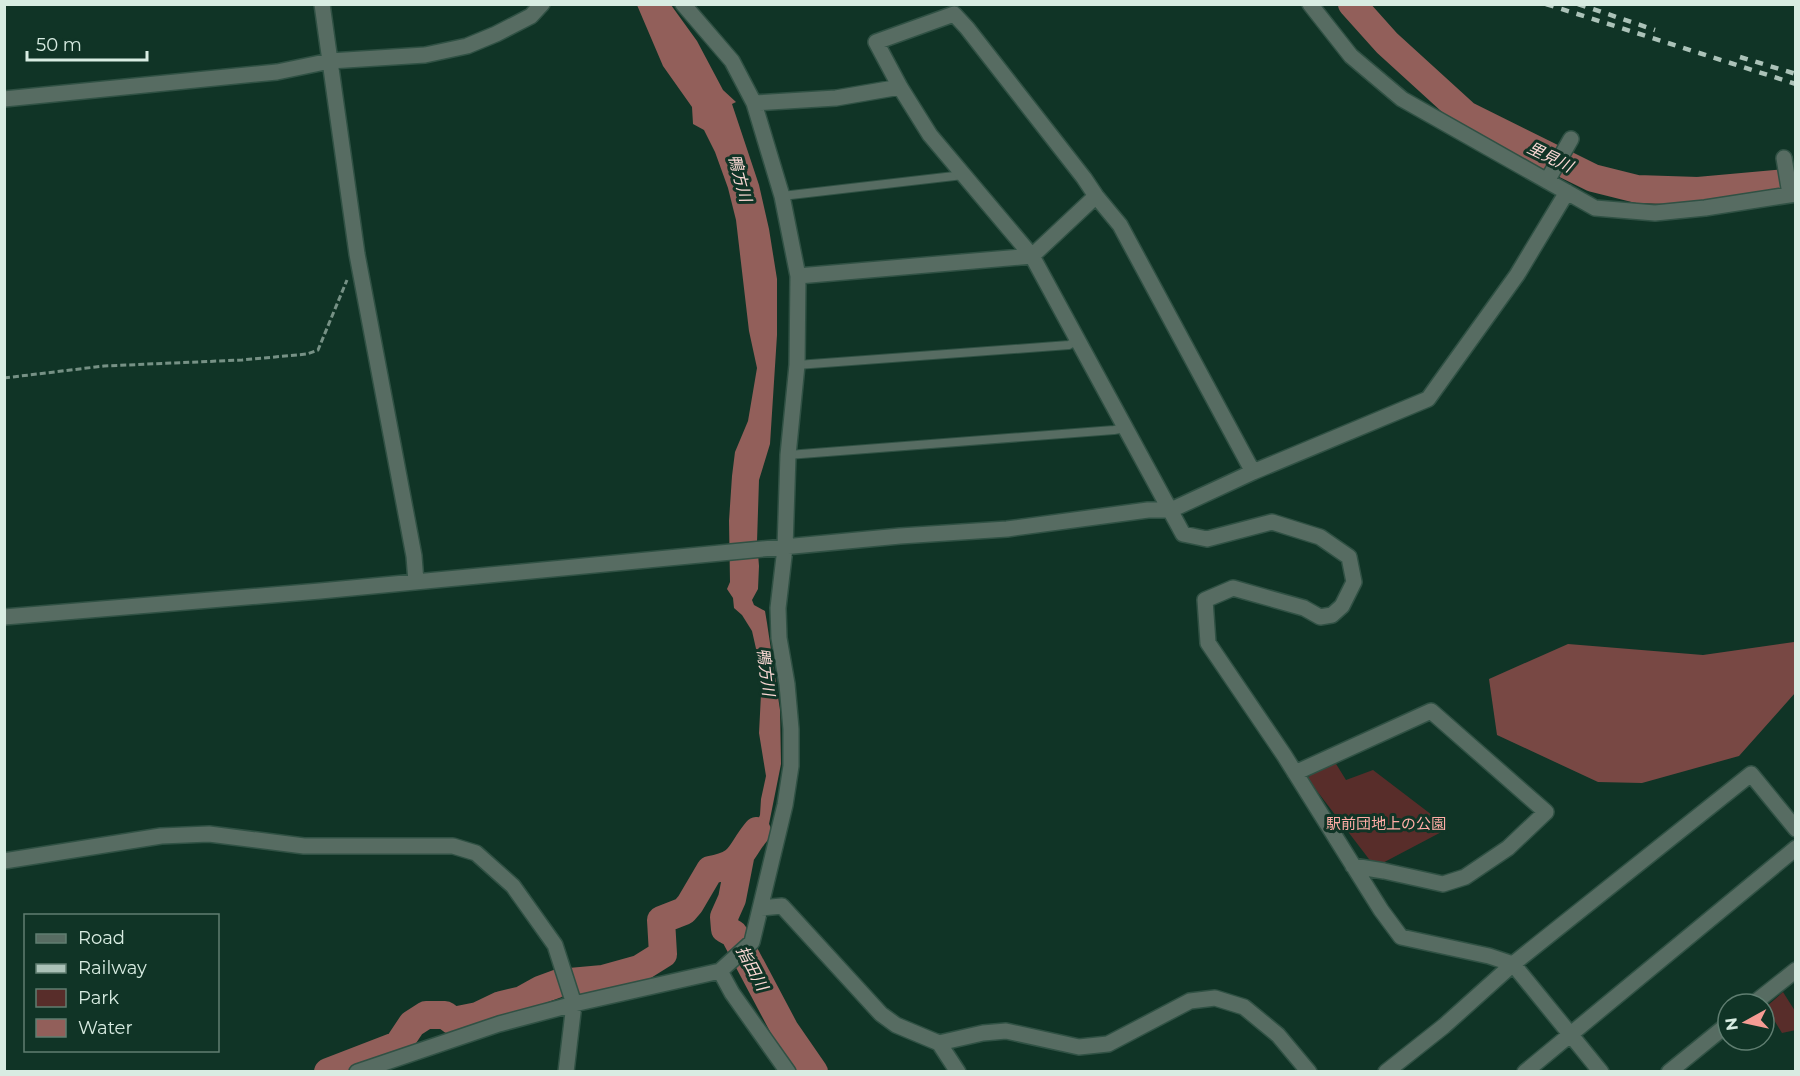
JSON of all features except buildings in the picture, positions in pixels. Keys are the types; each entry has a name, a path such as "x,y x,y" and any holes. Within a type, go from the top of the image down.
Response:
{"street":[{"path":"322,4 357,254 414,556 416,582"},
{"path":"4,99 277,72 330,61 425,55 468,46 496,34 531,16 542,4"},
{"path":"357,1071 572,998 723,967 752,942 785,805 791,766 789,706 779,638 778,608 785,548 788,455 797,365 798,276 782,196 754,103 732,61 683,4"},
{"path":"1310,4 1351,56 1402,99 1595,208 1655,213 1705,208 1793,194 1784,158"},
{"path":"1253,472 1120,225 967,28 954,14 876,42 900,87 930,135 1032,256 1183,534 1207,539 1272,522 1320,537 1349,557 1354,582 1342,606 1332,615 1320,617 1304,608 1233,588 1205,600 1208,643 1249,701 1353,866 1401,937 1488,956 1513,964 1602,1071"},
{"path":"754,103 836,98 900,87"},
{"path":"1547,181 1571,139"},
{"path":"4,617 1007,528 1148,510 1171,510 1253,472 1428,399 1517,275 1567,192"},
{"path":"798,276 1032,256 1096,196"},
{"path":"1295,773 1431,711 1546,812 1508,848 1466,877 1443,884 1353,866"},
{"path":"1386,1071 1444,1026 1513,964 1751,774 1790,810 1796,829"},
{"path":"4,861 161,836 209,834 304,846 453,846 476,853 513,886 555,945 572,998 566,1071"},
{"path":"1525,1071 1796,848"},
{"path":"761,908 782,906 881,1014 896,1024 939,1043 958,1071"},
{"path":"723,967 732,993 788,1071"},
{"path":"1769,992 1796,970"},
{"path":"939,1043 1006,1031 1079,1047 1108,1044 1190,1001 1215,998 1244,1007 1278,1035 1309,1071"},
{"path":"1669,1071 1716,1034"}],"lane":[{"path":"782,196 964,175"},
{"path":"797,365 1069,345 1078,339"},
{"path":"788,455 1126,428"}],"path":[{"path":"4,378 104,366 242,360 308,354 318,350 357,254"}],"green space":[{"name":"駅前団地上の公園","path":"1333,759 1346,780 1373,770 1449,828 1375,867 1307,778"},
{"path":"1783,992 1795,1011 1796,1030 1782,1033 1776,1023 1776,998"}],"shaded area":[{"path":"1794,642 1795,693 1739,756 1642,783 1598,782 1497,735 1489,679 1568,644 1703,655"}],"water":[{"path":"637,5 671,5 697,41 723,90 736,102 732,104 759,185 777,279 777,335 770,444 759,480 758,589 752,600 754,605 765,611 780,710 781,764 769,824 742,866 730,859 741,848 747,832 757,822 766,776 759,733 762,675 752,631 742,615 734,608 733,598 727,589 730,582 729,521 735,452 748,421 757,368 749,331 736,220 728,188 715,152 704,130 693,124 692,107 663,66"}],"waterway":[{"name":"里見川","path":"1352,4 1387,43 1466,115 1593,178 1637,189 1698,191 1796,182"},
{"name":"鴨方川","path":"328,1072 398,1045 412,1024 426,1015 445,1015 453,1021 478,1016 559,983 603,979 639,969 663,954 661,920 684,911 710,870 729,865 739,857 757,831"},
{"name":"指田川","path":"740,858 732,899 724,917 725,929 734,934 785,1030 814,1072"}],"railway":[{"path":"1546,4 1796,84"},
{"path":"1578,4 1655,30"},
{"path":"1740,57 1796,74"}]}
